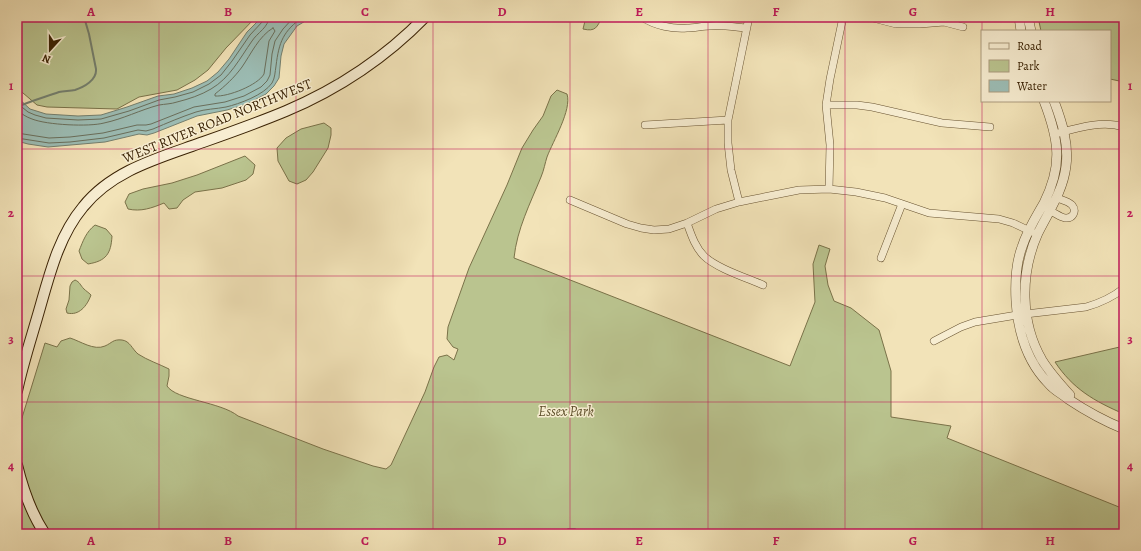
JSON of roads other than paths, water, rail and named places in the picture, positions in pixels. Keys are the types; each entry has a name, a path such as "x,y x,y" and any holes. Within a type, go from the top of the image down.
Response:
{"main road":[{"name":"WEST RIVER ROAD NORTHWEST","path":"17,391 28,348 57,253 74,219 93,196 116,178 147,162 279,114 330,90 369,66 403,39 425,17"},
{"path":"17,465 24,494 45,534"}],"street":[{"path":"642,17 658,24 673,28 723,26 747,28"},
{"path":"739,202 731,170 728,143 728,120 750,17"},
{"path":"829,189 830,145 826,105 843,17"},
{"path":"869,17 896,24 944,22 963,27"},
{"path":"1019,17 1021,30"},
{"path":"1028,17 1031,30"},
{"path":"1044,102 1060,133 1057,147 1056,169 1050,190 1029,230 1019,256 1016,295 1035,346 1050,372 1084,409 1099,418 1124,429"},
{"path":"1022,314 1028,261 1038,234 1057,198 1066,166 1067,156 1060,133 1054,102"},
{"path":"826,105 857,105 872,107 942,123 990,127"},
{"path":"645,125 728,120"},
{"path":"1060,133 1102,124 1124,127"},
{"path":"570,200 627,224 654,230 669,229 687,223 716,209 739,202 799,190 829,189 870,194 929,213 999,219 1013,223 1038,234"},
{"path":"1050,211 1066,218 1070,218 1073,215 1075,211 1073,207 1057,198"},
{"path":"881,258 902,204"},
{"path":"687,223 696,246 708,260 763,285"},
{"path":"934,341 961,327 975,322 1022,314 1086,307 1110,297 1124,288"}],"water":[{"path":"262,17 312,17 297,26 284,44 281,56 279,78 274,86 266,94 247,104 197,116 147,135 139,134 105,142 48,147 17,141 17,97 30,109 46,114 78,116 101,115 158,96 174,94 207,81 218,72 229,59 247,32"}],"waterway":[{"path":"17,107 59,92 75,90 86,85 92,80 96,73 96,69 84,17"},
{"path":"564,534 568,529 575,529 579,534"}],"park label":[{"name":"Essex Park","path":"566,411"}]}
